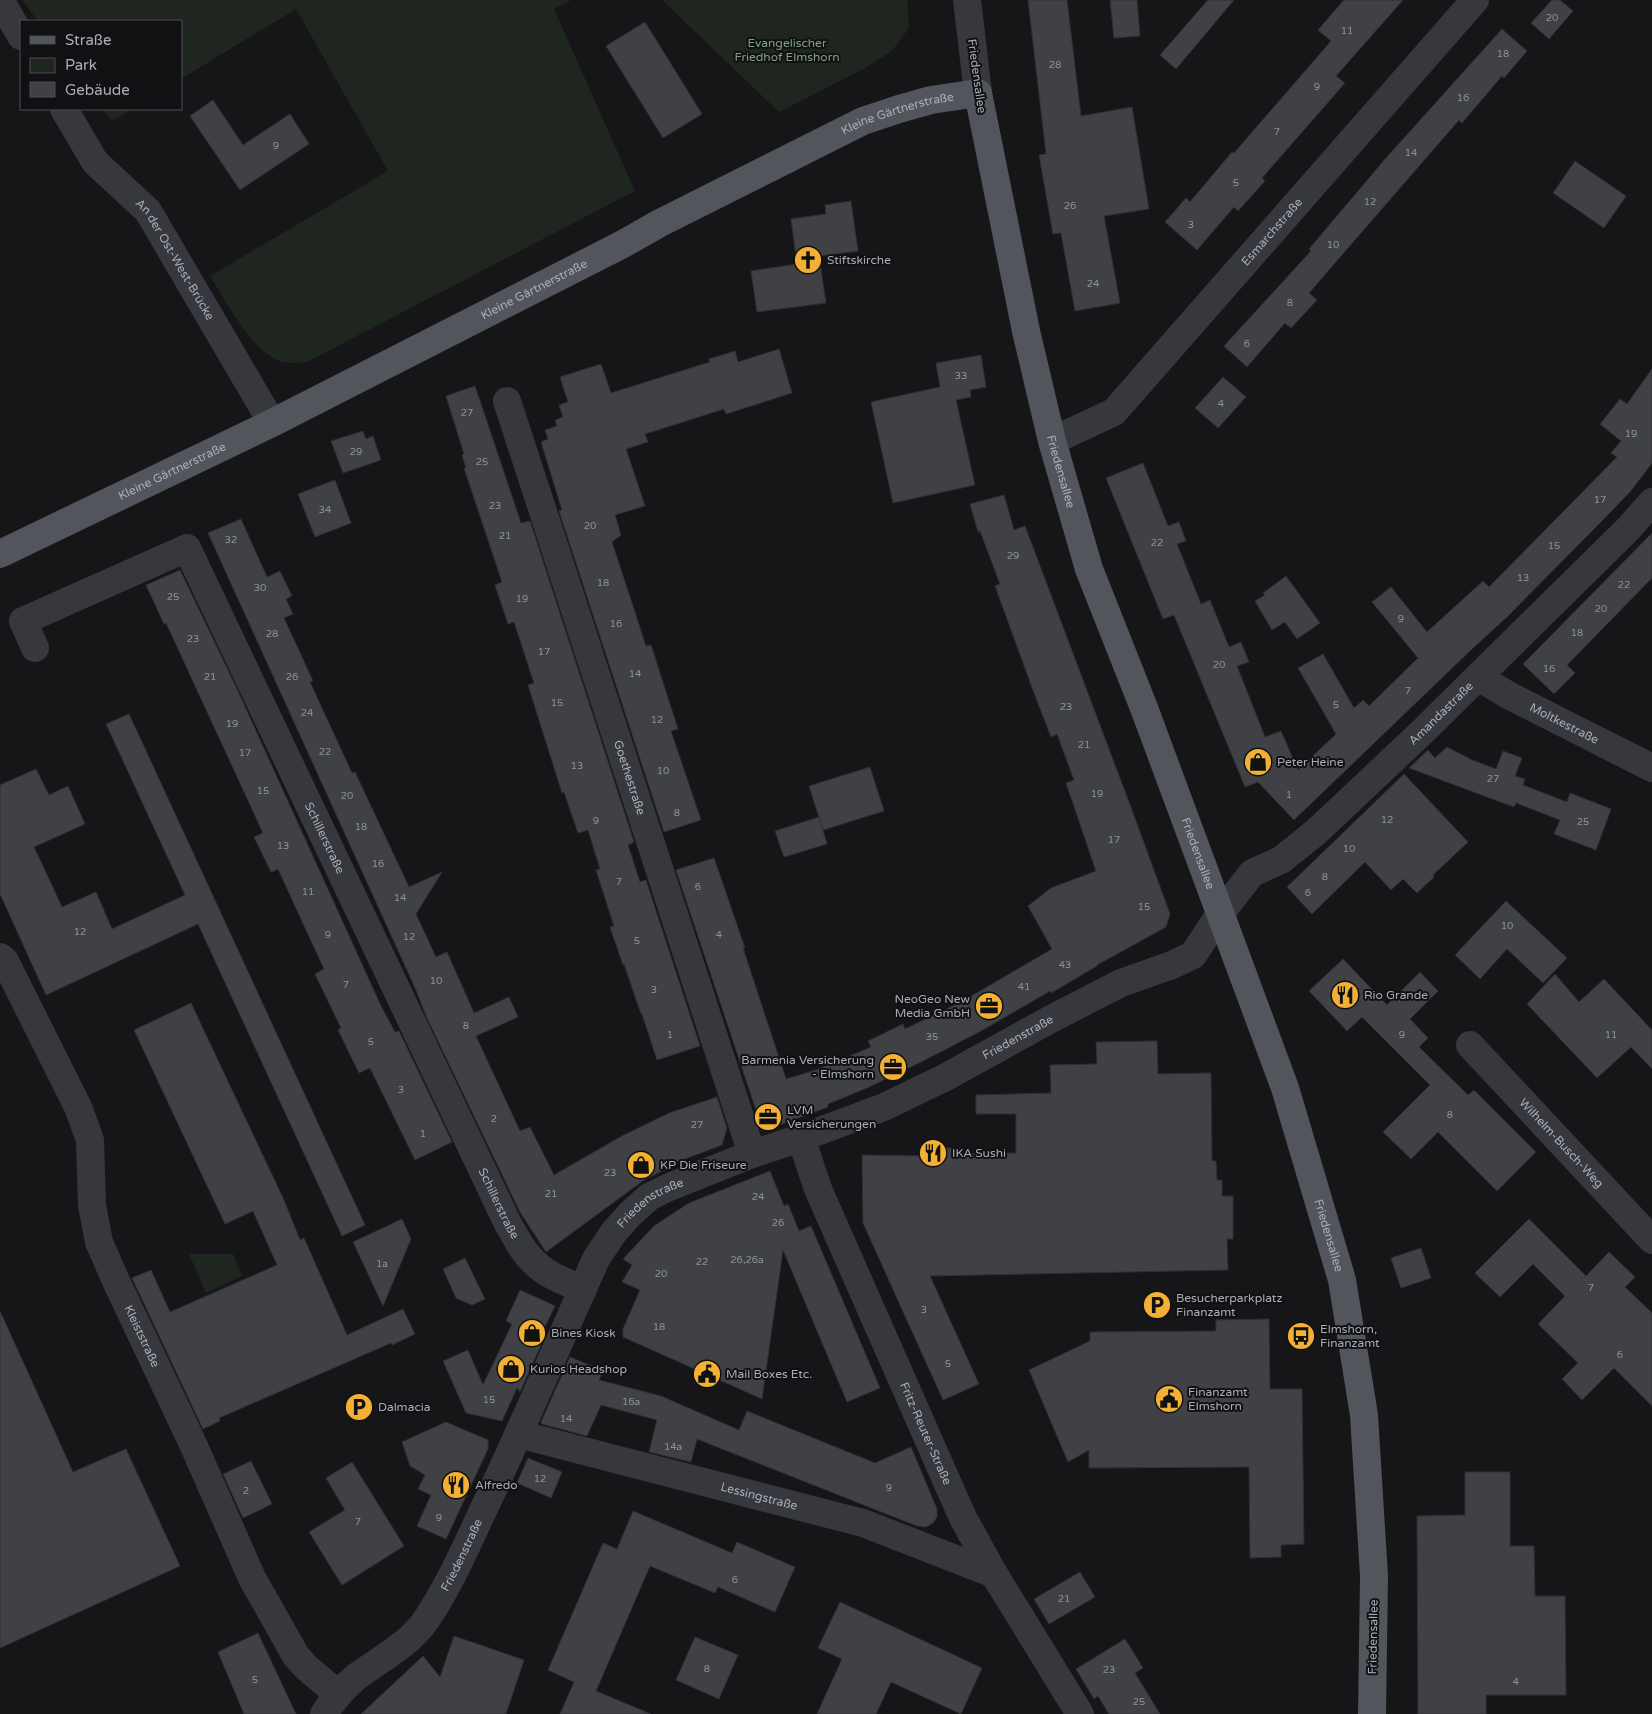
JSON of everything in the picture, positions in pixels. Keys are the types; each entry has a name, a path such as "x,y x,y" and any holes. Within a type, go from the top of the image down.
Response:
{"main road":[{"name":"Kleine Gärtnerstraße","path":"0,554 272,423 623,244 660,223 863,121 931,100 978,92"},
{"name":"Friedensallee","path":"978,92 1026,330 1052,441 1089,569 1140,699 1285,1088 1342,1280 1364,1415 1374,1576 1372,1714"}],"street":[{"path":"0,0 20,34"},
{"name":"Friedensallee","path":"967,0 978,92"},
{"name":"Esmarchstraße","path":"1052,441 1114,412 1475,0"},
{"name":"An der Ost-West-Brücke","path":"65,110 95,162 148,211 272,423"},
{"name":"Goethestraße","path":"507,401 752,1154"},
{"name":"Amandastraße","path":"1220,914 1252,873 1281,860 1316,832 1413,741 1628,529 1652,502"},
{"name":"Schillerstraße","path":"35,648 23,621 187,548 508,1224 534,1263 556,1278 583,1289"},
{"name":"Moltkestraße","path":"1478,677 1526,705 1652,768"},
{"name":"Friedenstraße","path":"331,1704 356,1677 390,1654 415,1633 425,1621 445,1589 518,1434 596,1259 614,1232 630,1214 650,1197 667,1188 752,1154 801,1138 893,1102 946,1077 1050,1019 1121,983 1172,965 1193,955 1220,914"},
{"name":"Kleiststraße","path":"0,957 5,961 78,1107 90,1140 92,1205 98,1242 194,1444 252,1578 296,1656 307,1668 331,1704"},
{"name":"Wilhelm-Busch-Weg","path":"1470,1045 1652,1240"},
{"name":"Fritz-Reuter-Straße","path":"801,1138 818,1190 962,1518 1080,1714"},
{"name":"Lessingstraße","path":"518,1434 864,1523 994,1574"}],"green space":[{"path":"22,0 571,0 554,9 635,191 307,362 292,363 280,361 267,354 257,345 239,322 210,276 388,171 296,9 182,78 182,20 37,20"},
{"name":"Evangelischer Friedhof Elmshorn","path":"662,0 907,0 909,28 892,51 862,70 779,112"},
{"path":"104,110 131,110 112,121"},
{"path":"189,1254 233,1254 242,1276 206,1293"}],"building":[{"path":"1028,0 1067,0 1081,116 1132,107 1149,209 1104,216 1120,303 1075,311 1061,233 1053,234 1039,155 1046,154"},
{"path":"1110,0 1137,0 1140,36 1114,38"},
{"path":"1208,0 1234,0 1176,69 1160,55"},
{"path":"1344,0 1403,0 1336,76 1345,83 1262,178 1265,181 1238,211 1234,207 1197,250 1165,222 1186,198 1190,202 1331,41 1318,30"},
{"path":"1552,0 1560,0 1573,11 1549,39 1531,23"},
{"path":"645,22 702,114 663,138 606,46"},
{"path":"1502,29 1527,51 1504,78 1502,76 1462,123 1459,120 1309,293 1317,300 1291,328 1285,323 1247,367 1224,346 1311,251 1309,249 1386,158"},
{"path":"213,100 243,145 290,114 309,144 240,190 190,116"},
{"path":"1575,161 1626,196 1604,228 1553,193"},
{"name":"Stiftskirche","path":"851,201 858,251 819,256 826,303 757,312 751,271 797,264 791,219 826,214 825,205"},
{"path":"779,349 792,393 726,414 724,409 645,434 648,442 626,449 645,506 615,515 621,535 612,542 646,646 651,645 678,729 671,731 701,820 664,832 559,511 562,510 541,442 548,439 545,430 557,426 555,420 563,417 559,405 568,402 560,377 601,364 611,393 710,362 709,359 735,351 738,362"},
{"path":"981,355 986,387 970,390 971,397 956,400 975,485 893,503 871,402 940,387 936,363"},
{"path":"1652,369 1652,463 1630,492 1597,526 1507,617 1294,820 1258,782 1245,787 1174,615 1163,619 1106,478 1143,463 1168,526 1179,522 1186,541 1177,544 1201,604 1210,600 1229,647 1241,642 1249,662 1237,666 1265,737 1281,731 1298,770 1336,734 1298,668 1323,654 1354,708 1363,700 1369,706 1418,658 1372,602 1391,587 1427,632 1483,581 1489,587 1617,457 1611,453 1621,441 1600,424 1620,399 1627,404"},
{"path":"1223,377 1246,397 1218,428 1195,408"},
{"path":"475,386 521,523 530,521 634,842 628,845 640,882 646,880 700,1046 657,1060 610,927 614,926 596,870 600,869 588,830 578,833 564,792 562,793 528,685 534,683 514,622 508,624 495,585 502,582 464,468 466,468 462,455 464,454 446,396"},
{"path":"363,431 366,439 373,436 381,460 343,473 331,441"},
{"path":"335,480 351,523 315,537 298,494"},
{"path":"1004,495 1014,530 1025,526 1132,810 1170,914 1166,927 1051,993 1050,991 981,1031 921,1062 828,1104 828,1107 763,1131 676,870 714,858 745,948 743,948 786,1079 816,1070 871,1047 868,1041 903,1024 905,1029 963,1001 1052,949 1028,906 1051,888 1096,871 1066,783 1074,780 1057,734 1051,737 1034,693 995,586 1000,584 980,531 978,532 970,504"},
{"path":"241,519 267,577 280,571 292,596 286,599 293,614 284,618 313,681 310,682 352,773 355,772 409,887 442,872 416,914 436,957 447,952 474,1013 509,997 518,1017 476,1036 520,1131 530,1127 554,1175 622,1136 669,1113 717,1097 727,1128 722,1145 669,1165 670,1167 644,1180 546,1252 520,1212 427,1018 208,533"},
{"path":"1652,533 1652,578 1567,665 1575,673 1554,694 1523,664"},
{"path":"180,570 237,689 381,1006 395,1032 399,1031 452,1142 415,1160 370,1068 359,1073 338,1030 341,1028 315,974 324,969 278,869 271,872 254,837 263,833 166,623 164,624 146,585"},
{"path":"1286,576 1320,623 1297,639 1285,622 1272,630 1255,601 1265,595 1263,593"},
{"path":"129,714 365,1225 342,1236 198,924 46,995 0,894 0,785 36,769 49,795 68,786 85,824 34,847 62,907 96,892 112,929 185,895 106,724"},
{"path":"1447,747 1472,760 1496,769 1503,751 1522,758 1515,776 1525,779 1523,785 1567,802 1570,793 1611,809 1596,850 1554,834 1560,820 1516,803 1514,807 1409,768 1428,750 1435,758"},
{"path":"870,767 884,811 823,830 809,786"},
{"path":"1404,774 1468,842 1417,893 1403,879 1391,890 1365,862 1312,914 1287,887"},
{"path":"819,817 827,844 784,857 775,831"},
{"path":"1506,901 1567,958 1543,983 1507,949 1480,979 1455,955"},
{"path":"1343,959 1387,1005 1420,972 1438,991 1410,1019 1428,1038 1419,1047 1468,1095 1474,1090 1536,1152 1497,1191 1438,1132 1411,1159 1383,1132 1430,1085 1362,1017 1347,1031 1309,991"},
{"path":"1555,974 1579,1002 1604,979 1652,1030 1652,1069 1631,1047 1597,1078 1527,1004"},
{"path":"191,1003 284,1200 300,1240 304,1238 347,1335 403,1309 415,1334 219,1418 220,1421 203,1429 132,1278 151,1270 170,1312 277,1265 253,1211 225,1224 134,1030"},
{"path":"1157,1041 1158,1074 1211,1073 1212,1161 1216,1161 1217,1180 1222,1180 1222,1196 1233,1196 1233,1239 1227,1239 1228,1270 930,1276 979,1384 943,1400 863,1223 862,1155 924,1156 923,1148 960,1148 960,1154 1016,1153 1016,1114 976,1114 976,1095 1051,1093 1050,1065 1097,1064 1096,1042"},
{"path":"770,1171 784,1206 788,1204 799,1231 811,1226 880,1388 847,1402 783,1250 762,1399 623,1337 623,1329 640,1290 622,1282 632,1265 623,1259 654,1226 689,1203"},
{"path":"402,1219 411,1239 383,1306 353,1242"},
{"path":"1529,1219 1586,1276 1609,1252 1635,1277 1625,1287 1652,1313 1652,1406 1614,1368 1582,1400 1562,1379 1578,1363 1538,1324 1565,1296 1533,1264 1500,1297 1475,1273"},
{"path":"1421,1248 1431,1278 1401,1288 1391,1258"},
{"path":"465,1258 485,1299 472,1305 456,1298 443,1269"},
{"path":"520,1290 555,1306 537,1343 541,1345 520,1392 517,1388 502,1421 466,1413 443,1361 468,1350 483,1385 512,1324 506,1321"},
{"path":"0,1311 73,1472 126,1449 180,1566 0,1648"},
{"path":"1269,1319 1270,1389 1302,1389 1304,1544 1281,1545 1281,1557 1250,1558 1249,1467 1089,1468 1089,1450 1068,1462 1029,1370 1090,1341 1090,1332 1216,1331 1216,1320"},
{"path":"570,1357 603,1371 599,1380 661,1396 739,1430 747,1411 875,1463 911,1447 937,1509 937,1517 933,1523 926,1527 917,1526 697,1439 691,1462 649,1452 657,1420 601,1405 587,1436 542,1424 541,1422"},
{"path":"446,1422 488,1440 488,1449 446,1539 417,1526 431,1495 418,1489 425,1475 410,1466 402,1442"},
{"path":"528,1458 562,1472 551,1498 517,1483"},
{"path":"251,1461 272,1504 243,1518 223,1474"},
{"path":"352,1462 404,1546 342,1585 309,1532 345,1510 326,1478"},
{"path":"1465,1472 1510,1472 1510,1546 1534,1546 1535,1596 1565,1596 1566,1695 1486,1695 1486,1714 1418,1714 1417,1516 1465,1515"},
{"path":"633,1511 732,1553 737,1542 795,1567 775,1612 718,1587 715,1593 650,1566 596,1691 651,1714 560,1714 574,1682 548,1670 603,1543 617,1549"},
{"path":"1080,1572 1095,1597 1049,1624 1034,1599"},
{"path":"840,1602 982,1668 961,1714 891,1682 876,1714 817,1714 842,1659 818,1648"},
{"path":"258,1633 296,1714 244,1714 218,1652"},
{"path":"454,1636 524,1660 506,1714 361,1714 423,1656 440,1677"},
{"path":"695,1637 738,1655 719,1699 676,1680"},
{"path":"1125,1639 1143,1668 1135,1673 1160,1714 1109,1714 1098,1696 1094,1699 1076,1669"}],"place":[{"name":"Stiftskirche","path":"808,260"},
{"name":"Peter Heine","path":"1258,762"},
{"name":"Rio Grande","path":"1345,995"},
{"name":"NeoGeo New Media GmbH","path":"989,1006"},
{"name":"Barmenia Versicherung - Elmshorn","path":"893,1067"},
{"name":"LVM Versicherungen","path":"768,1117"},
{"name":"IKA Sushi","path":"933,1153"},
{"name":"KP Die Friseure","path":"641,1165"},
{"name":"Besucherparkplatz Finanzamt","path":"1157,1305"},
{"name":"Bines Kiosk","path":"532,1333"},
{"name":"Elmshorn, Finanzamt","path":"1301,1336"},
{"name":"Kurios Headshop","path":"511,1369"},
{"name":"Mail Boxes Etc.","path":"707,1374"},
{"name":"Finanzamt Elmshorn","path":"1169,1399"},
{"name":"Dalmacia","path":"359,1407"},
{"name":"Alfredo","path":"456,1485"}]}
